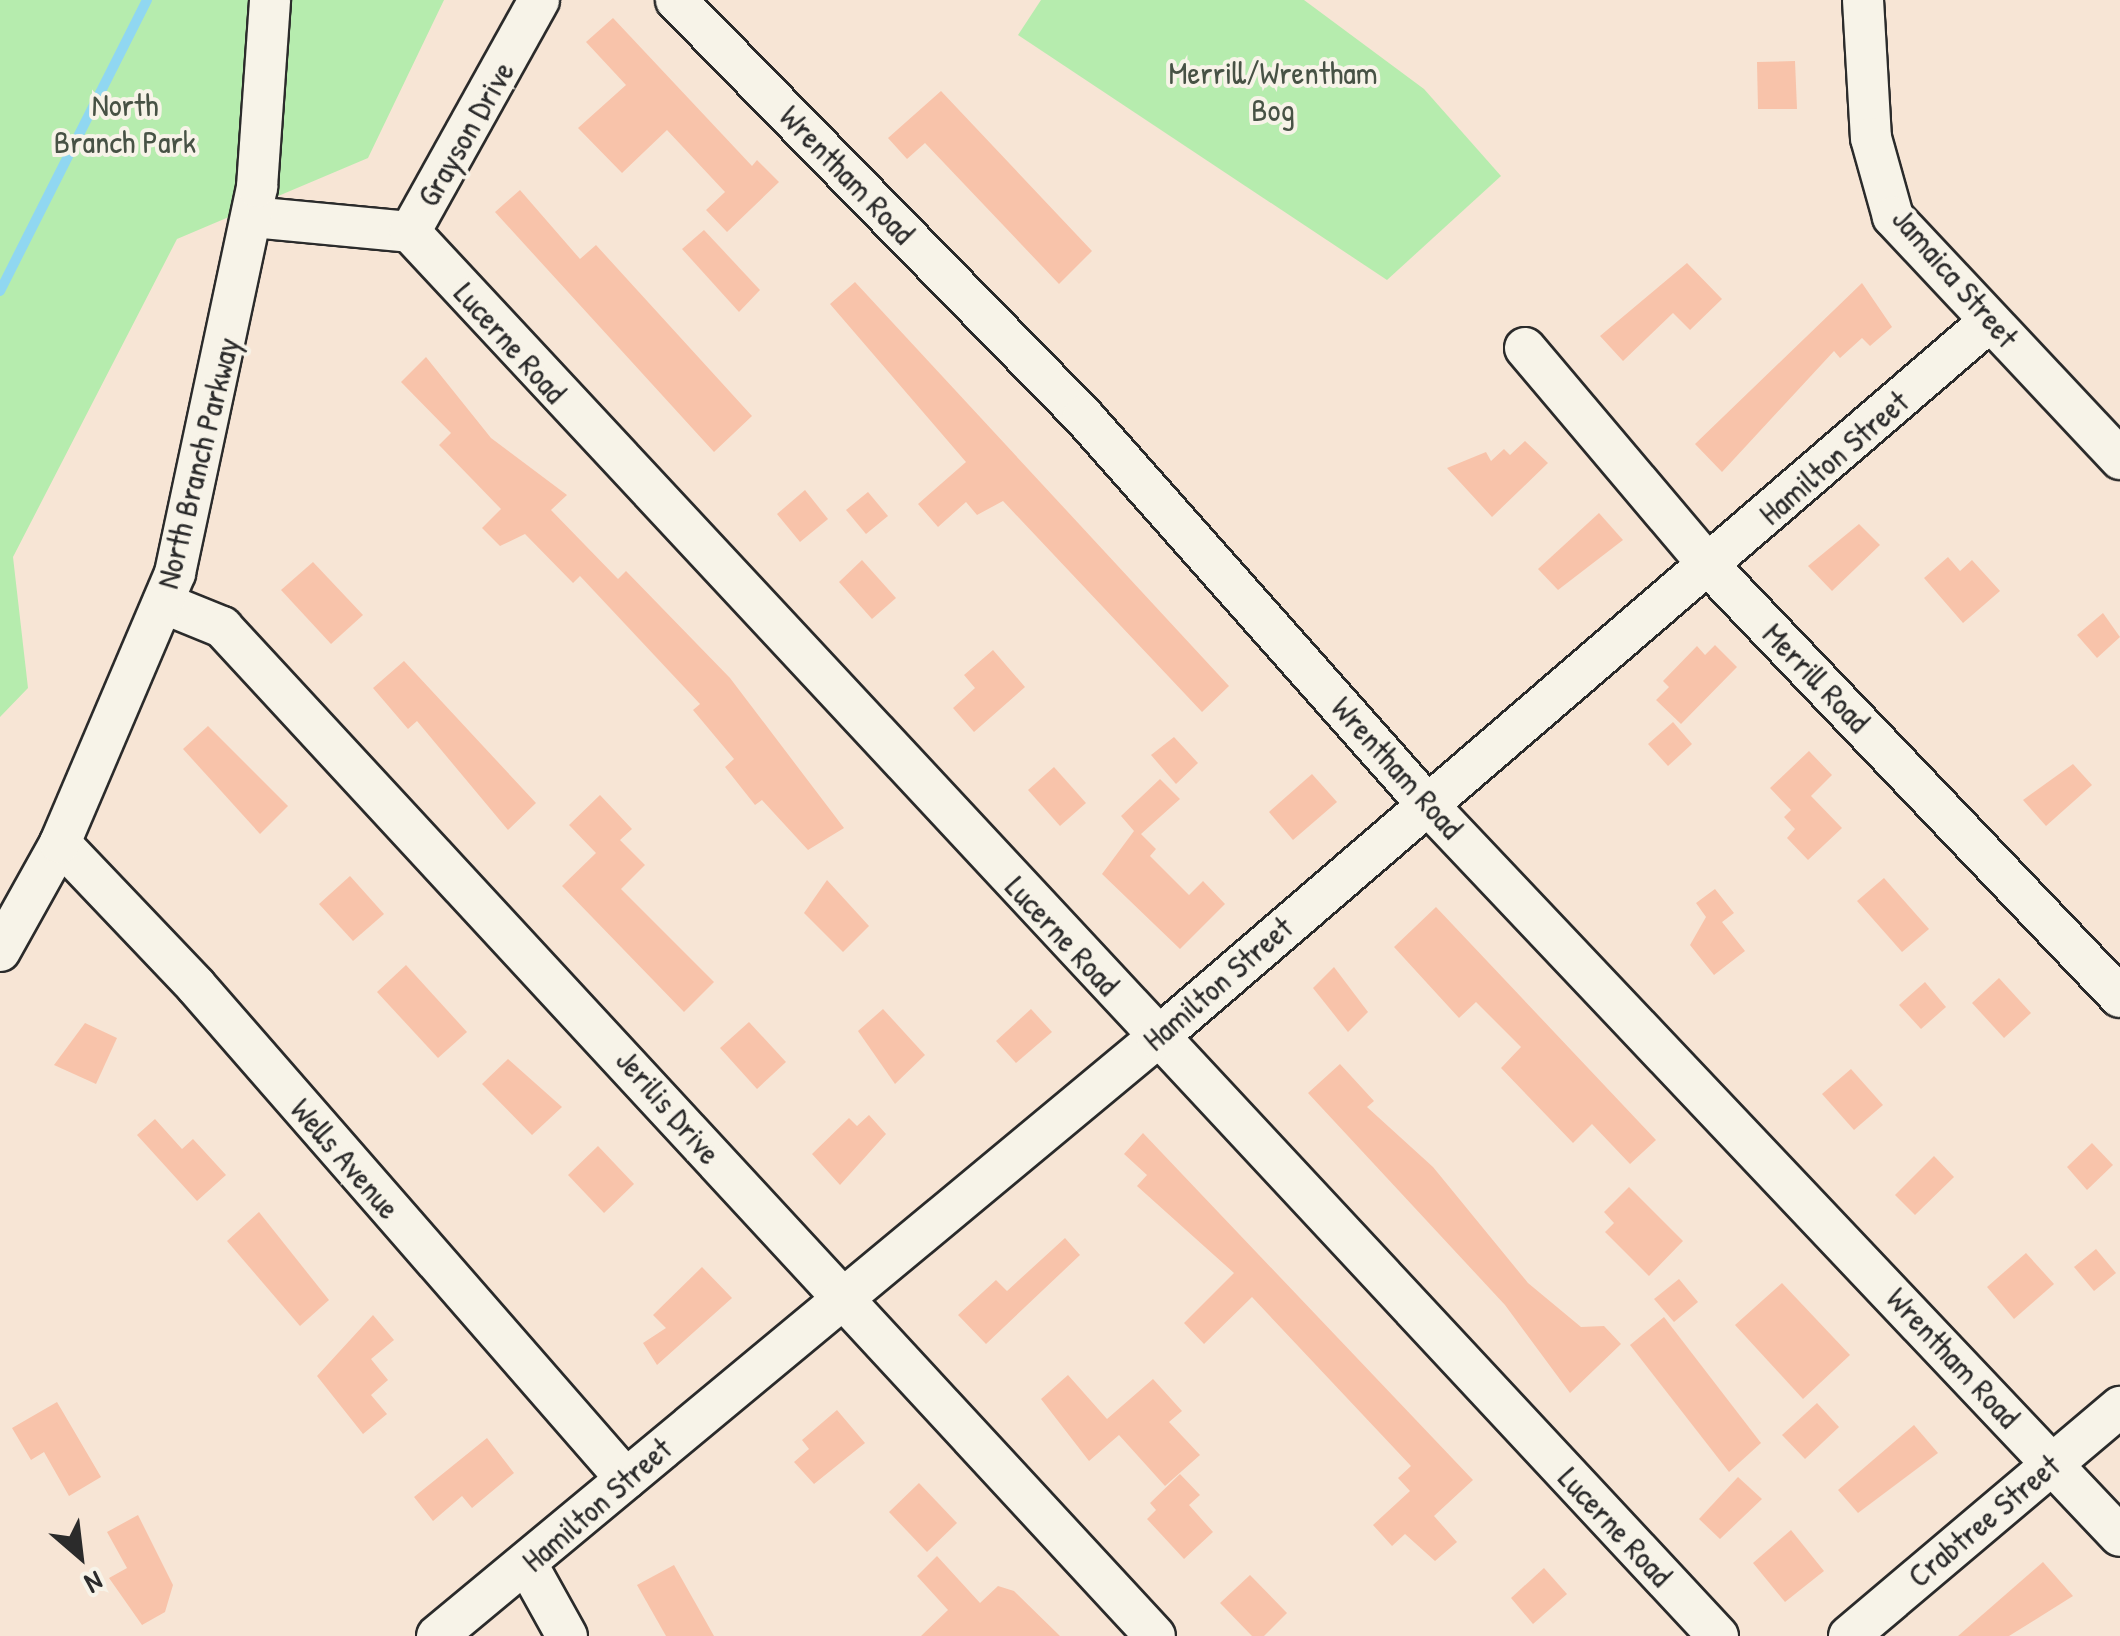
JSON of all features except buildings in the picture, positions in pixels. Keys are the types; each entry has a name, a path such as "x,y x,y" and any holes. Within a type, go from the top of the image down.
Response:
{"street":[{"name":"North Branch Parkway","path":"0,952 60,843 163,603 231,342 252,217 270,0"},
{"name":"Grayson Drive","path":"252,217 410,232 539,0"},
{"name":"Wrentham Road","path":"676,0 1083,416 1426,803 2120,1536"},
{"name":"Jamaica Street","path":"1863,0 1871,138 1893,216 2120,459"},
{"name":"Lucerne Road","path":"410,232 1718,1636"},
{"name":"Hamilton Street","path":"436,1636 528,1566 838,1300 1157,1038 1426,803 1710,567 1990,321"},
{"name":"Merrill Road","path":"1525,348 1710,567 2120,997"},
{"name":"Jerilis Drive","path":"163,603 222,628 838,1300 1155,1636"},
{"name":"Wells Avenue","path":"60,843 196,986 626,1479"},
{"name":"Crabtree Street","path":"1849,1636 2120,1407"},
{"path":"528,1566 567,1636"}],"green space":[{"name":"North Branch Park","path":"0,0 444,0 368,158 177,239 13,557 28,688 0,717"},
{"name":"Merrill/Wrentham Bog","path":"1041,0 1304,0 1424,89 1501,176 1387,280 1018,35"}],"waterway":[{"path":"0,291 147,0"}]}
